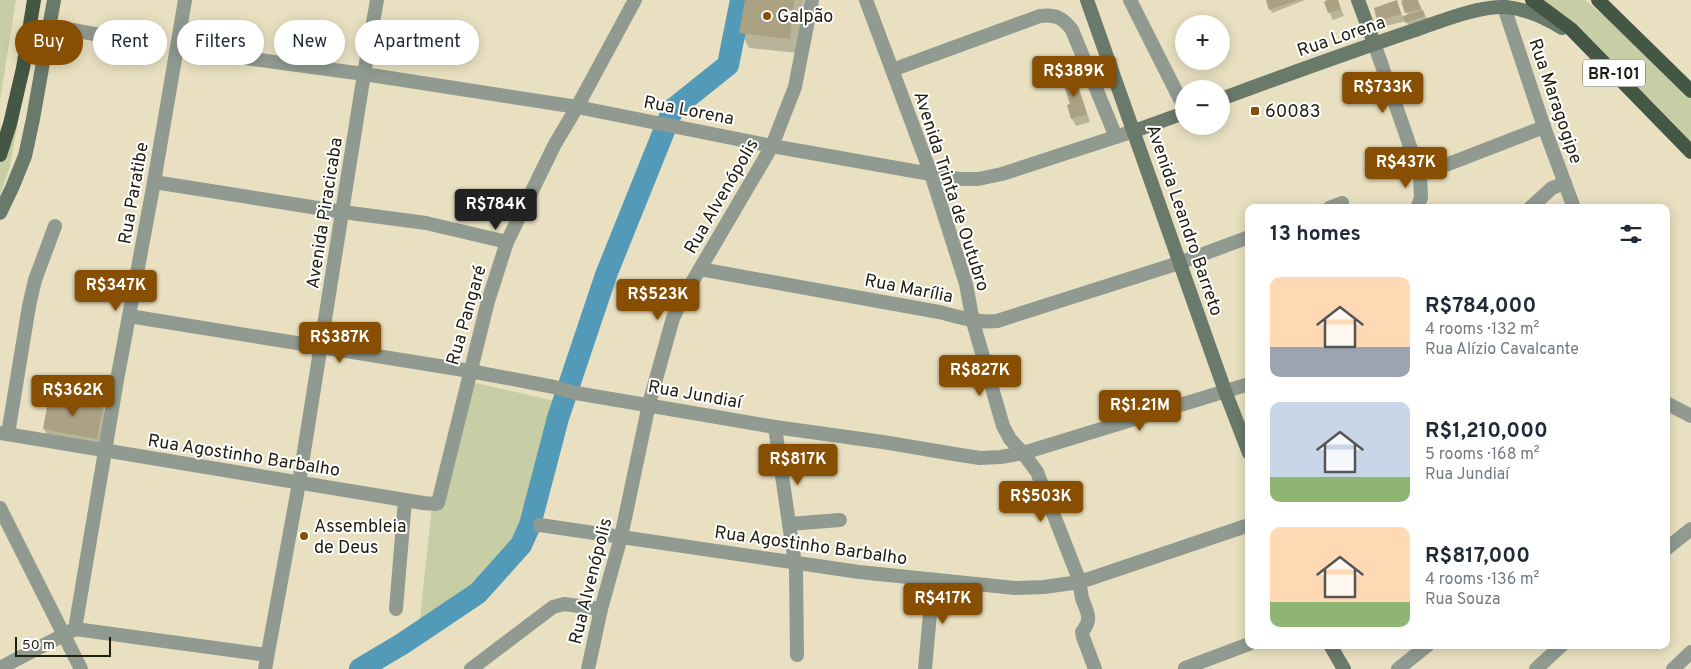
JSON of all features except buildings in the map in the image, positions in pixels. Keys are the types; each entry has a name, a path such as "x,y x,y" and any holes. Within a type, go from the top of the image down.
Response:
{"highway":[{"path":"0,155 24,68 34,0"},
{"name":"BR-101","path":"1532,0 1571,28 1691,152"},
{"name":"BR-101","path":"1598,0 1691,91"}],"main road":[{"path":"51,20 54,0"},
{"name":"Avenida Leandro Barreto","path":"1087,0 1179,263 1245,442"},
{"path":"1358,0 1374,43"},
{"name":"Rua Lorena","path":"1230,96 1374,43 1463,14 1504,7 1526,10 1551,21 1586,43"},
{"path":"0,213 25,156 34,119 43,65"},
{"name":"Rua Lorena","path":"1134,131 1175,116"},
{"path":"1332,649 1344,669"}],"street":[{"name":"Rua Paratibe","path":"182,20 185,0"},
{"name":"Avenida Piracicaba","path":"266,662 299,483 377,0"},
{"name":"Rua Pangaré","path":"423,503 435,504 440,499 488,301 507,242 555,144 635,0"},
{"name":"Rua Alvenópolis","path":"588,669 601,608 621,537 649,404 673,318 772,146 795,87 812,0"},
{"name":"Avenida Trinta de Outubro","path":"866,0 931,174 966,284 973,322 1003,426 1010,440 1023,453 1037,472 1080,582 1082,598 1089,617 1087,626 1082,632 1095,669"},
{"path":"1130,0 1175,89"},
{"name":"Rua Maragogipe","path":"1504,7 1544,127 1573,204"},
{"path":"892,70 1040,16 1058,16 1066,21 1072,30 1116,137"},
{"path":"1374,43 1420,175 1421,198 1419,204"},
{"name":"Rua Paratibe","path":"70,631 106,450 177,55"},
{"name":"Rua Lorena","path":"264,61 577,107 772,146 959,179 978,179 1002,174 1134,131"},
{"path":"1420,175 1544,127"},
{"path":"154,182 426,224 507,242"},
{"path":"1534,204 1552,188 1565,182"},
{"path":"4,434 35,280 55,226"},
{"name":"Rua Marília","path":"700,269 939,312 973,322 997,321 1179,263 1245,238"},
{"name":"Rua Jundiaí","path":"129,316 321,346 775,427 980,458 1023,453 1245,385"},
{"path":"1670,405 1691,416"},
{"path":"775,427 795,562 796,655"},
{"name":"Rua Agostinho Barbalho","path":"4,434 423,503"},
{"path":"396,609 405,500"},
{"path":"0,508 70,631 81,669"},
{"path":"789,524 840,520"},
{"name":"Rua Agostinho Barbalho","path":"540,525 795,562 933,580 1015,588 1044,587 1080,582 1245,527"},
{"path":"1670,546 1691,529"},
{"path":"925,669 933,580"},
{"path":"471,669 553,607 564,604 601,608"},
{"path":"1,667 70,631 266,662"},
{"path":"1185,668 1245,646"},
{"path":"1398,669 1423,649"},
{"path":"1536,669 1558,649"},
{"path":"1674,669 1691,652"}],"green space":[{"path":"0,0 16,0 0,100"},
{"path":"27,0 40,0 36,20 26,20"},
{"path":"1544,0 1585,0 1608,19 1691,98 1691,145 1590,39"},
{"path":"19,65 28,65 10,166 0,196 0,165"},
{"path":"471,382 555,401 530,525 472,584 420,619 432,505"}],"waterway":[{"path":"360,669 402,644 478,593 521,545 530,525 558,418 606,275 666,126 673,109 728,65 741,0"}],"place":[{"name":"Galpão","path":"767,16"},
{"name":"60083","path":"1255,111"},
{"name":"Assembleia de Deus","path":"304,536"}]}
